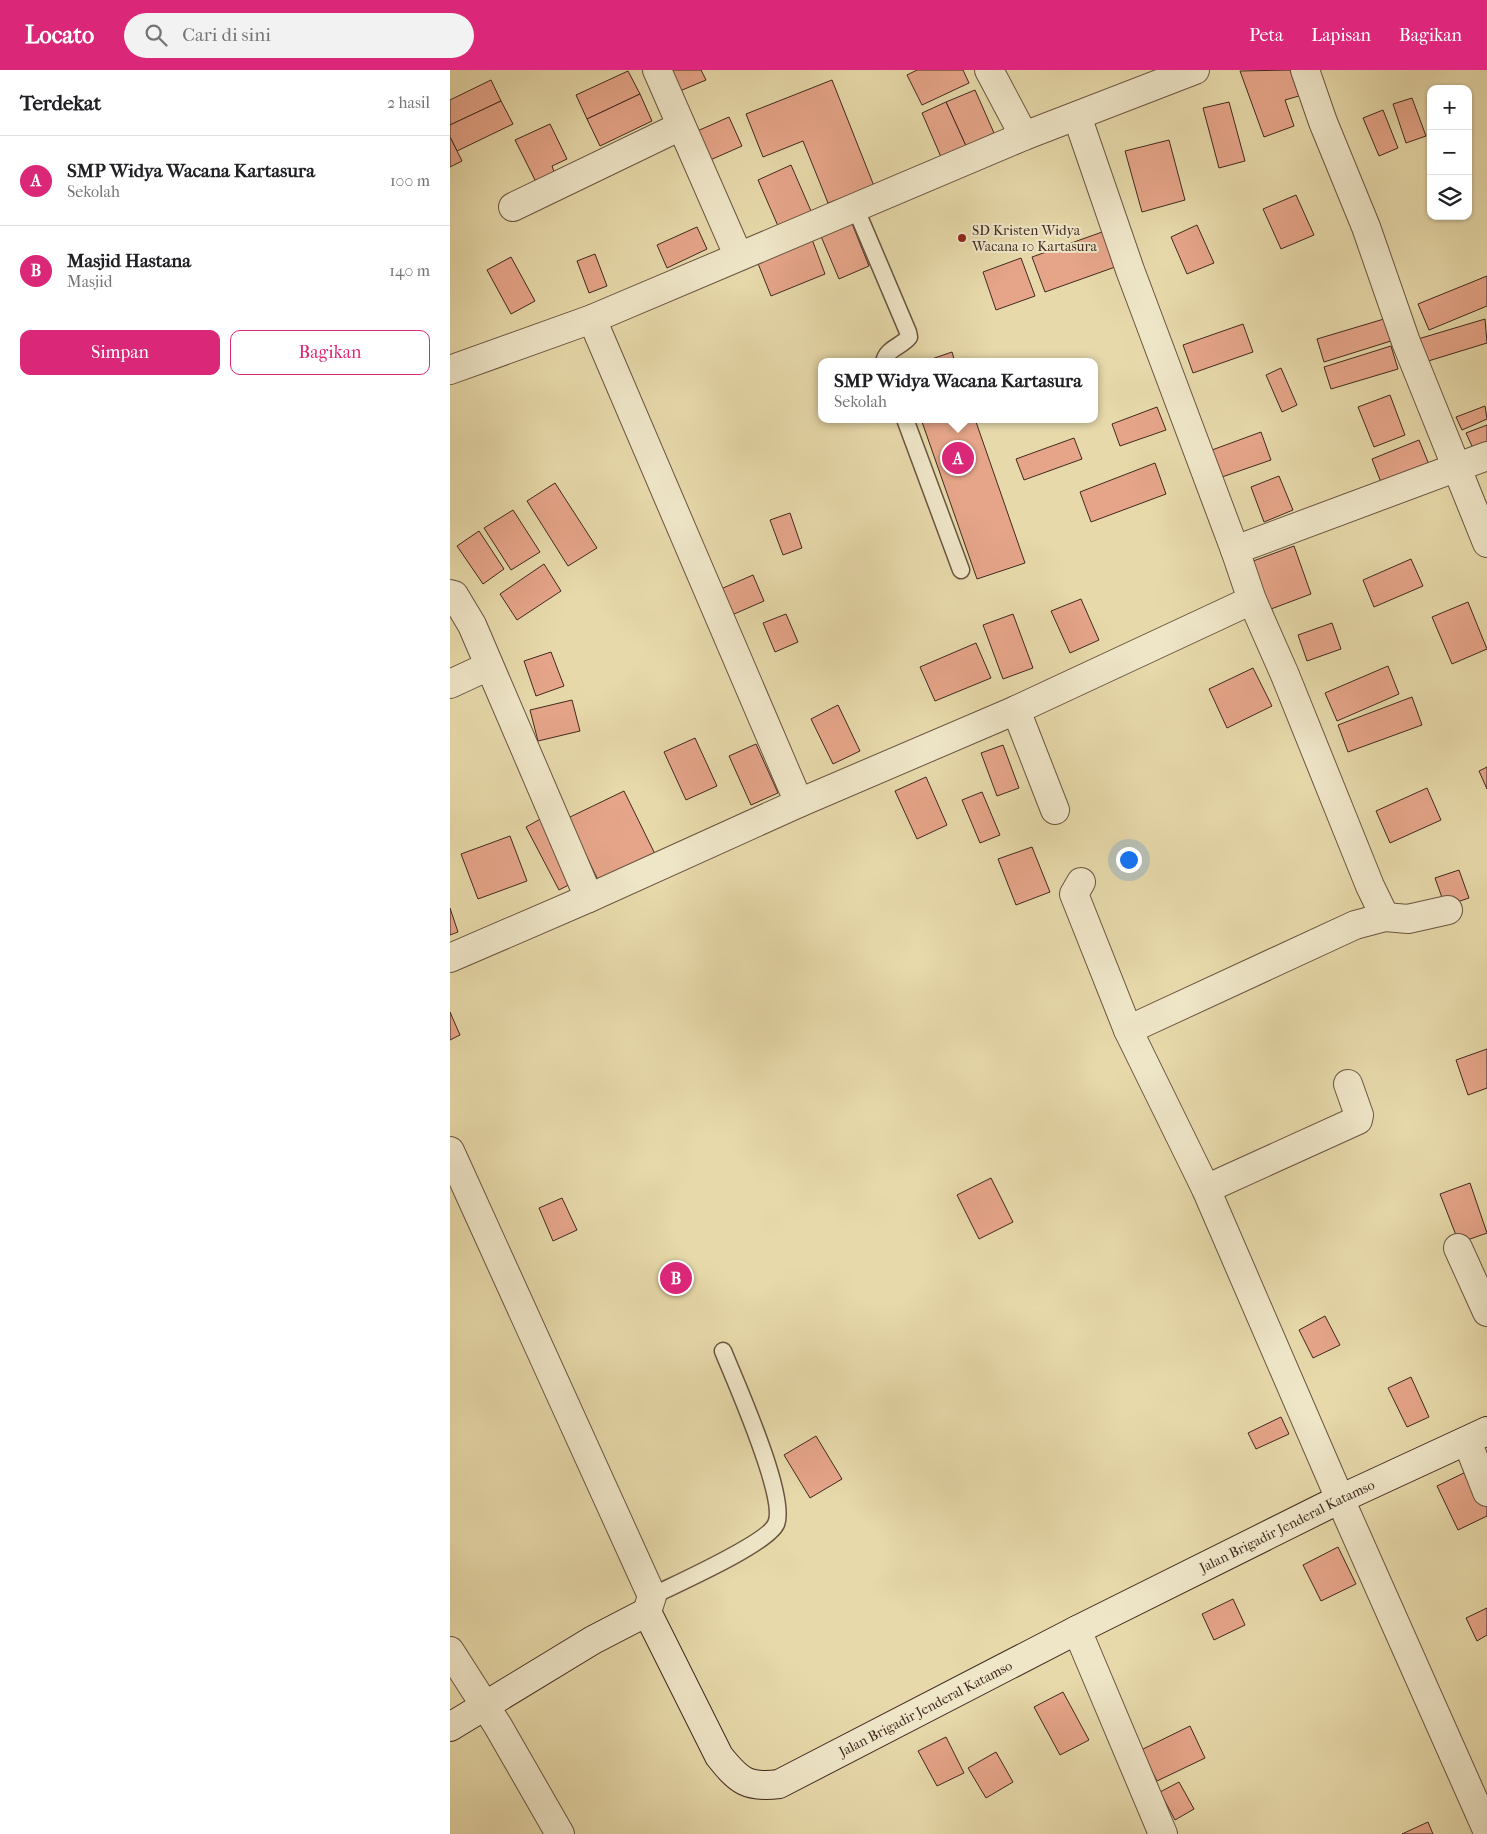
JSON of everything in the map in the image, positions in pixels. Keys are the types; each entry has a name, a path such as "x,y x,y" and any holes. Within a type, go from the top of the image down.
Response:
{"street":[{"path":"656,70 738,255"},
{"path":"989,70 1024,136"},
{"path":"450,370 592,319 738,255 1024,136 1195,70"},
{"path":"1305,70 1322,122 1366,227 1406,342 1487,543"},
{"path":"1077,116 1134,280 1252,600 1285,675 1370,886 1385,917"},
{"path":"513,207 681,126"},
{"path":"592,319 799,803"},
{"path":"1235,550 1487,456"},
{"path":"450,594 460,601 589,898"},
{"path":"450,958 589,898 799,803 1016,710 1252,600"},
{"path":"450,684 489,666"},
{"path":"1016,710 1055,810"},
{"path":"1081,882 1074,894 1128,1030 1206,1189 1340,1499 1487,1830"},
{"path":"1128,1030 1356,925 1385,917 1408,920 1448,910"},
{"path":"1206,1189 1358,1120 1359,1115 1348,1084"},
{"name":"Jalan Brigadir Jenderal Katamso","path":"450,1151 719,1756 733,1773 746,1784 763,1786 779,1784 1077,1630 1340,1499 1477,1436"},
{"path":"1458,1248 1487,1312"},
{"path":"1477,1436 1487,1492"},
{"path":"450,1727 483,1704 593,1640 650,1604"},
{"path":"1077,1630 1163,1834"},
{"path":"450,1651 560,1834"}],"lane":[{"path":"855,207 908,332 909,338 904,344 891,350 885,358"},
{"path":"906,423 961,570"},
{"path":"650,1604 748,1547 765,1536 776,1524 778,1508 774,1484 723,1351"}],"building":[{"path":"665,70 701,70 706,80 675,93"},
{"path":"917,70 963,70 969,83 922,105 907,75"},
{"path":"1290,70 1299,96 1285,100 1294,126 1264,137 1240,71"},
{"path":"628,71 640,94 587,119 576,95"},
{"path":"491,80 501,101 450,125 450,100"},
{"path":"832,80 874,186 828,203 803,141 763,157 746,114"},
{"path":"975,90 994,133 966,146 946,102"},
{"path":"640,94 652,121 600,146 587,119"},
{"path":"1412,98 1426,136 1406,143 1393,104"},
{"path":"501,101 513,124 457,151 450,137 450,125"},
{"path":"946,102 966,146 941,157 922,113"},
{"path":"1229,102 1245,161 1219,168 1203,108"},
{"path":"1383,110 1398,148 1379,156 1363,118"},
{"path":"729,117 742,146 708,161 695,132"},
{"path":"550,124 567,159 552,166 556,177 538,186 515,140"},
{"path":"450,137 462,161 450,167"},
{"path":"1169,140 1185,200 1142,212 1125,151"},
{"path":"791,165 811,211 778,226 758,180"},
{"path":"1296,195 1314,235 1281,249 1263,209"},
{"path":"851,221 869,266 839,279 820,234"},
{"path":"1197,225 1214,263 1187,274 1171,237"},
{"path":"697,227 707,249 667,268 657,245"},
{"path":"1105,231 1118,266 1045,292 1032,257"},
{"path":"810,234 825,274 771,296 755,256"},
{"path":"595,254 607,286 589,293 577,261"},
{"path":"511,257 535,301 511,314 487,270"},
{"path":"1021,258 1035,296 996,310 983,272"},
{"path":"1487,276 1487,306 1429,330 1418,304"},
{"path":"1384,319 1391,341 1324,362 1317,339"},
{"path":"1485,319 1487,343 1425,362 1418,339"},
{"path":"1243,324 1253,352 1193,373 1183,345"},
{"path":"1391,346 1398,369 1331,389 1324,367"},
{"path":"952,352 954,358 935,358"},
{"path":"1281,368 1297,405 1282,412 1266,375"},
{"path":"1390,395 1405,435 1374,447 1358,407"},
{"path":"1485,406 1487,419 1462,430 1456,417"},
{"path":"1157,407 1166,430 1120,446 1112,424"},
{"path":"922,423 976,423 1025,563 977,579"},
{"path":"1487,425 1487,450 1476,455 1466,433"},
{"path":"1261,432 1271,460 1222,477 1212,450"},
{"path":"1074,438 1082,459 1024,480 1016,459"},
{"path":"1419,440 1430,467 1382,485 1372,459"},
{"path":"1155,463 1166,494 1091,522 1080,492"},
{"path":"1279,476 1293,510 1264,522 1251,487"},
{"path":"555,483 597,548 568,566 527,501"},
{"path":"513,510 540,552 511,570 484,528"},
{"path":"790,513 802,548 783,555 770,520"},
{"path":"479,531 504,569 483,584 457,546"},
{"path":"1294,546 1311,594 1263,612 1245,564"},
{"path":"1411,559 1423,586 1374,607 1363,580"},
{"path":"544,564 561,591 517,620 500,594"},
{"path":"753,575 764,601 725,618 714,592"},
{"path":"1081,599 1099,640 1070,653 1051,611"},
{"path":"1468,602 1487,649 1452,664 1432,617"},
{"path":"786,614 798,642 775,652 763,623"},
{"path":"1013,614 1033,668 1003,679 983,625"},
{"path":"1332,623 1341,649 1307,661 1298,635"},
{"path":"976,643 991,678 935,701 920,667"},
{"path":"551,652 564,686 536,696 524,661"},
{"path":"1388,666 1399,694 1337,721 1325,693"},
{"path":"1253,668 1272,706 1227,728 1209,689"},
{"path":"1412,697 1422,725 1348,752 1338,725"},
{"path":"572,700 580,731 538,741 530,710"},
{"path":"838,705 860,751 833,764 811,719"},
{"path":"695,738 717,786 686,800 664,752"},
{"path":"756,744 778,793 751,805 729,756"},
{"path":"1003,745 1019,788 997,796 981,753"},
{"path":"1487,767 1487,789 1479,771"},
{"path":"926,777 947,825 917,839 895,791"},
{"path":"1427,788 1441,820 1390,843 1376,811"},
{"path":"624,791 655,854 599,882 568,818"},
{"path":"982,792 1000,835 980,843 962,800"},
{"path":"544,817 578,880 559,890 526,827"},
{"path":"510,836 527,881 478,899 461,854"},
{"path":"1032,847 1050,892 1016,905 998,859"},
{"path":"1459,870 1469,898 1445,906 1435,878"},
{"path":"450,908 458,932 450,935"},
{"path":"450,1012 460,1035 450,1040"},
{"path":"1487,1049 1487,1088 1468,1095 1456,1060"},
{"path":"991,1178 1013,1222 979,1239 957,1195"},
{"path":"1470,1183 1487,1233 1459,1243 1440,1194"},
{"path":"562,1198 577,1230 553,1241 539,1208"},
{"path":"1325,1316 1340,1345 1313,1358 1299,1330"},
{"path":"1411,1377 1429,1417 1407,1427 1388,1388"},
{"path":"1281,1417 1289,1434 1256,1449 1248,1433"},
{"path":"816,1436 842,1479 810,1498 784,1455"},
{"path":"1470,1470 1487,1504 1487,1516 1458,1530 1437,1486"},
{"path":"1338,1547 1356,1584 1321,1601 1303,1565"},
{"path":"1233,1599 1245,1625 1214,1640 1202,1614"},
{"path":"1487,1608 1487,1635 1477,1641 1466,1618"},
{"path":"1063,1692 1089,1740 1060,1755 1034,1707"},
{"path":"1190,1726 1205,1758 1157,1781 1141,1750"},
{"path":"946,1737 964,1773 937,1786 918,1751"},
{"path":"996,1752 1013,1782 986,1798 968,1768"},
{"path":"1179,1782 1194,1809 1175,1820 1160,1792"},
{"path":"1428,1822 1433,1834 1402,1834"}],"place":[{"name":"SD Kristen Widya Wacana 10 Kartasura","path":"962,238"},
{"name":"SMP Widya Wacana Kartasura","path":"958,458"},
{"name":"Masjid Hastana","path":"676,1278"}]}
